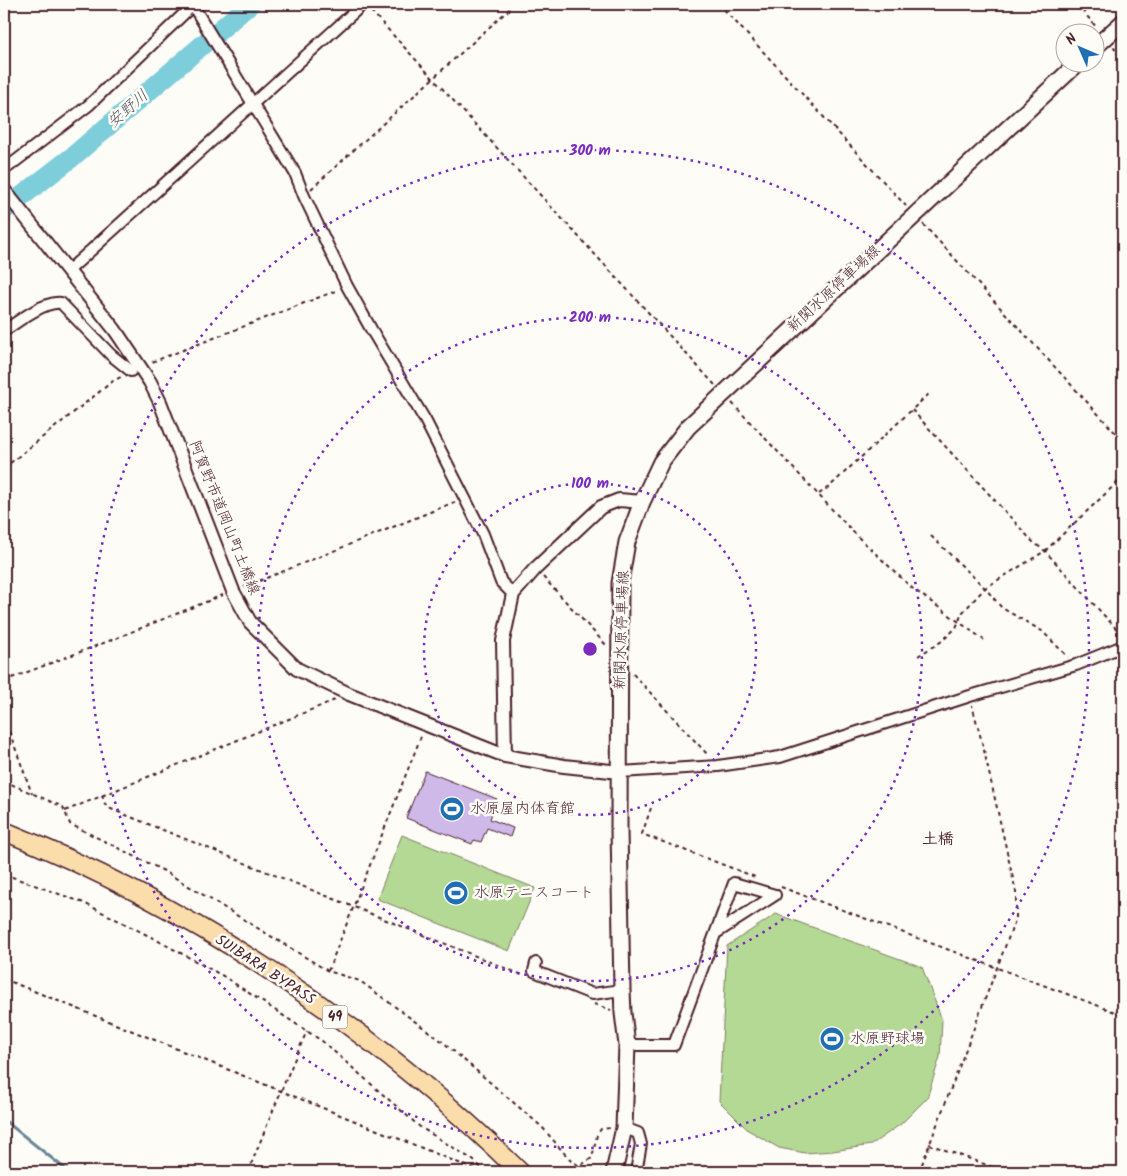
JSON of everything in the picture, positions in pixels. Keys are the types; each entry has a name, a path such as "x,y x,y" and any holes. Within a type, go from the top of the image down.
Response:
{"highway":[{"name":"SUIBARA BYPASS","path":"4,831 130,888 206,930 270,971 332,1014 391,1059 447,1106 520,1172"}],"main road":[{"path":"1104,39 1123,22"},
{"name":"新関水原停車場線","path":"614,1172 624,1128 627,1045 622,990 619,828 620,583 627,542 642,502 662,462 688,427 1068,72"}],"street":[{"path":"4,170 90,105 194,7 296,173 304,196 347,286 425,420 483,534 501,582 513,594"},
{"path":"68,271 252,101 367,7"},
{"name":"阿賀野市道岡山町土橋線","path":"4,190 115,330 136,369 150,382 160,402 234,591 250,622 297,669 349,694 505,756 564,766 620,772"},
{"path":"4,331 43,306 55,302 61,303 111,355 136,369"},
{"path":"505,756 503,641 513,594 535,569 601,507 619,500 642,502"},
{"path":"620,772 718,766 780,757 970,696 1076,665 1123,646"},
{"path":"627,1045 674,1045 734,883 776,895 716,932"},
{"path":"536,963 534,971 592,994 622,990"},
{"path":"624,1128 638,1134 641,1144 636,1172"}],"path":[{"path":"304,196 515,4"},
{"path":"719,4 1123,440"},
{"path":"1077,4 1088,22"},
{"path":"367,7 858,537 912,588 984,640"},
{"path":"4,468 113,381 136,369 347,286"},
{"path":"819,494 931,392"},
{"path":"912,410 1033,542 1045,550 1123,637"},
{"path":"918,656 942,641 956,628 962,613 985,588 1045,550 1123,477"},
{"path":"4,681 114,639 464,498"},
{"path":"932,536 985,588 1002,608 1042,631 1076,665"},
{"path":"65,811 349,694"},
{"path":"919,1172 1016,918 1016,892 970,696"},
{"path":"4,717 32,794"},
{"path":"328,971 426,725"},
{"path":"4,781 63,807 70,824 164,871 328,971 360,981 442,1042 542,1127 571,1161 580,1166 592,1158 597,1135 601,1129 624,1128"},
{"path":"102,795 105,804 110,809 533,980"},
{"path":"651,808 642,834 761,879"},
{"path":"4,874 84,903 223,976 322,1041 420,1127 473,1160 486,1172"},
{"path":"779,886 1123,1015"},
{"path":"4,979 481,1172"},
{"path":"587,1002 605,1009 623,1012"},
{"path":"248,1172 280,1091 307,1031"},
{"path":"929,1144 1006,1172"}],"green space":[{"name":"水原テニスコート","path":"402,835 535,888 509,951 377,899"},
{"name":"水原野球場","path":"776,914 922,967 942,1020 940,1057 927,1098 901,1124 871,1145 805,1153 779,1148 748,1130 719,1101 727,946"}],"building":[{"name":"水原屋内体育館","path":"425,771 497,799 490,819 513,828 510,837 487,828 481,842 474,840 472,844 406,818"}],"waterway":[{"name":"安野川","path":"4,210 71,158 250,4"},
{"path":"4,1120 69,1172"}],"place":[{"name":"水原屋内体育館","path":"452,809"},
{"name":"水原テニスコート","path":"456,893"},
{"name":"水原野球場","path":"832,1039"}],"district":[{"name":"土橋","path":"938,839"}]}
